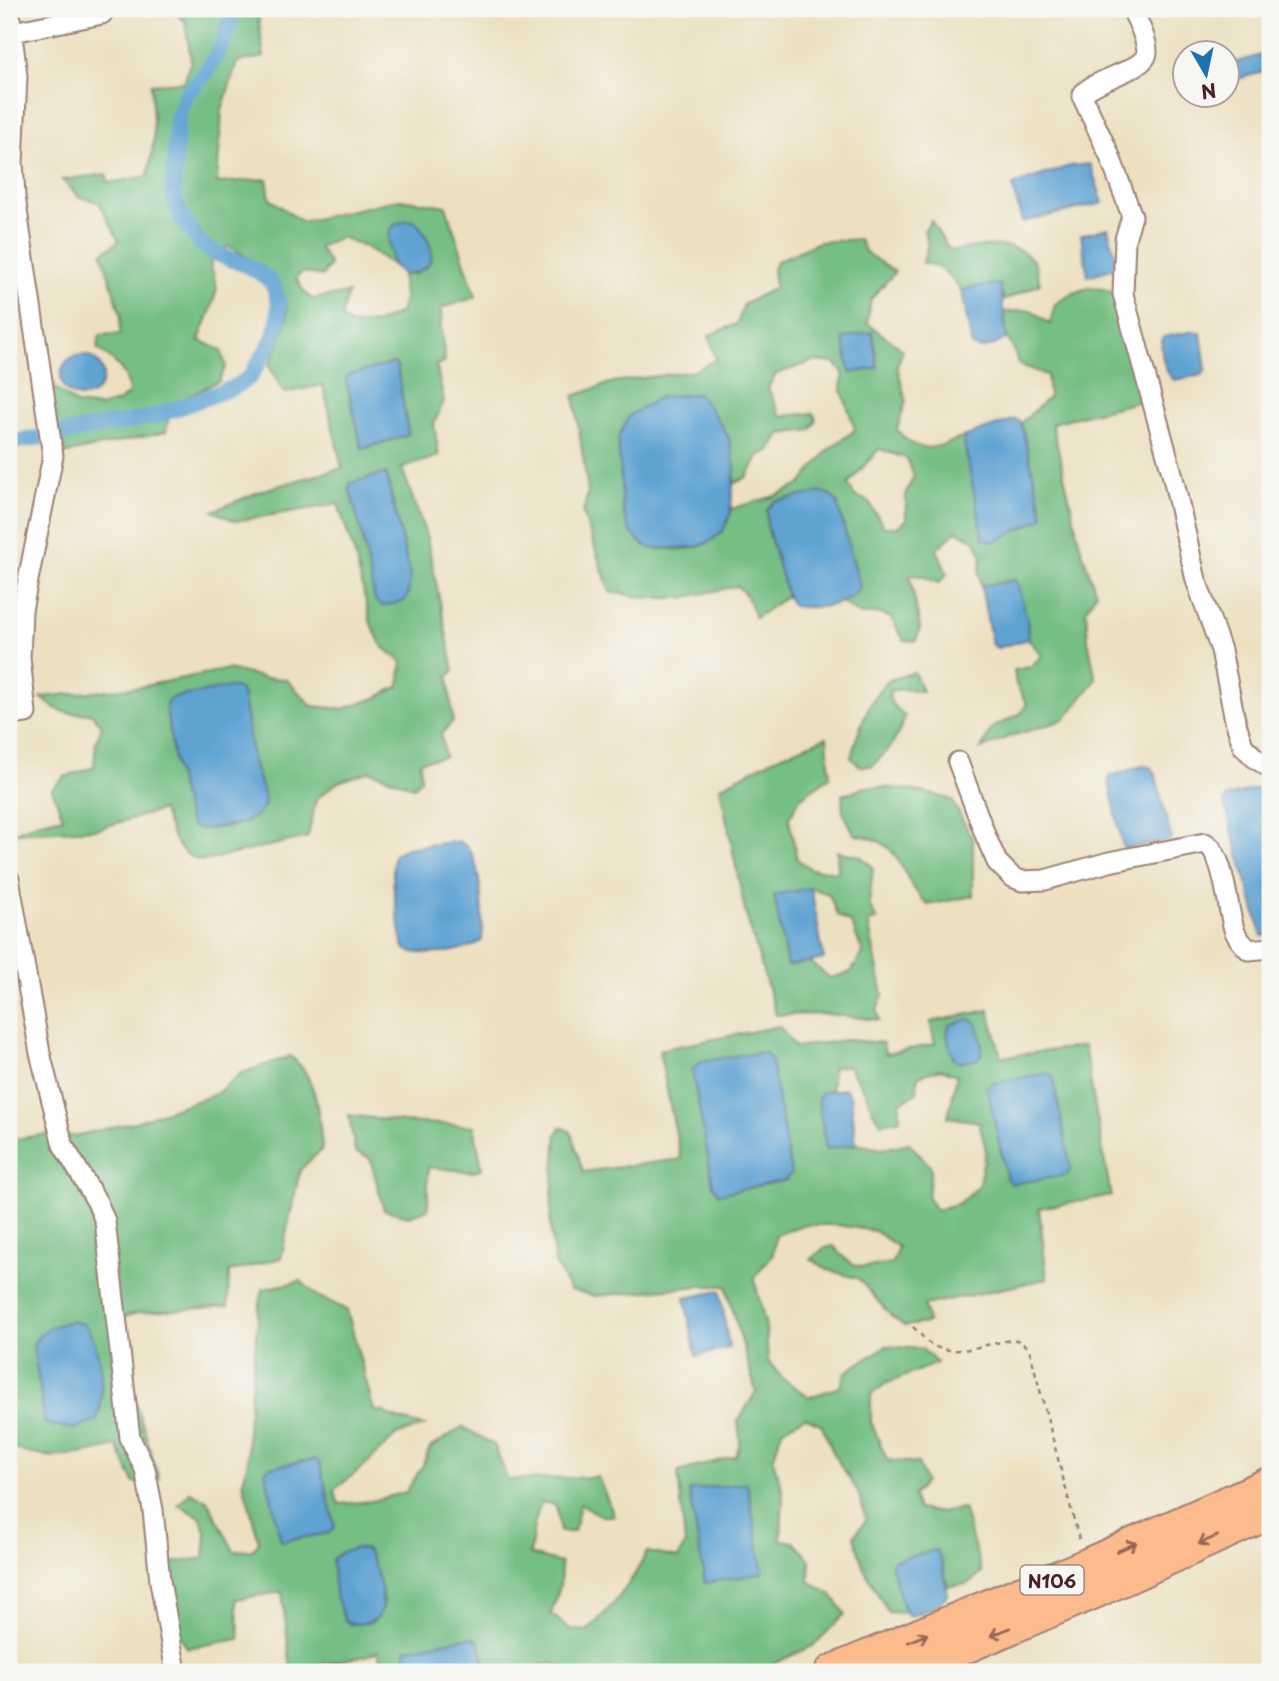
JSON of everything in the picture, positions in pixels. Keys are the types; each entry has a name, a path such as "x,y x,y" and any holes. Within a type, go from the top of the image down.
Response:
{"highway":[{"name":"N106","path":"832,1672 1088,1565 1270,1484"},
{"name":"N106","path":"905,1672 1098,1590 1270,1511"}],"street":[{"path":"9,9 17,76 13,162 15,197 53,456 22,610 20,659 26,713 9,715"},
{"path":"1132,9 1146,47 1145,60 1090,87 1083,94 1083,98 1109,153 1132,216 1125,239 1124,294 1172,473 1196,580 1222,650 1235,720 1243,746 1270,768"},
{"path":"12,42 102,14"},
{"path":"958,762 997,862 1012,877 1022,881 1045,880 1109,862 1205,843 1211,846 1218,860 1236,934 1249,950 1270,948"},
{"path":"9,879 40,1053 63,1145 97,1202 104,1221 130,1438 145,1468 153,1510 160,1581 176,1672"}],"path":[{"path":"913,1327 930,1343 941,1348 964,1349 1017,1340 1030,1348 1077,1532 1088,1565"}],"green space":[{"path":"171,9 257,9 264,57 237,62 222,110 217,183 267,179 270,199 302,222 400,199 446,206 476,297 442,308 441,328 445,361 436,365 444,401 434,424 439,456 402,468 427,538 454,671 448,676 453,721 441,734 445,757 420,761 421,779 414,787 370,771 338,782 316,799 308,837 203,861 193,858 180,848 162,810 96,829 13,833 36,823 63,817 52,789 64,777 94,767 96,742 102,726 91,713 63,712 41,697 139,687 228,669 265,678 286,679 312,706 343,709 376,698 399,686 402,662 382,646 371,624 355,555 338,504 235,521 213,511 263,490 342,468 323,385 284,393 269,366 287,315 285,298 280,288 266,272 229,246 210,261 217,288 199,340 221,350 226,366 219,381 171,405 166,432 63,454 48,390 55,388 76,404 100,407 120,401 129,393 123,372 97,348 100,335 120,334 121,315 102,253 119,241 99,202 79,197 62,180 106,174 109,183 148,176 154,139 151,84 184,82 191,60 185,21","holes":["390,231 416,274 402,274 404,298 400,313 377,323 351,325 341,317 348,293 312,299 304,292 296,278 302,272 322,276 330,265 319,247 341,237 364,246 393,265","394,363 397,366 407,435 362,449 346,379","386,473 410,576 408,594 403,601 382,606 349,487","247,717 252,758 264,807 233,826 204,829"]},
{"path":"931,220 947,247 954,251 997,246 1018,249 1027,254 1035,264 1040,284 1003,301 1003,293 969,288 962,292 946,273 923,263 928,244 924,231"},
{"path":"859,239 866,253 895,272 871,299 867,323 903,350 897,366 906,401 897,429 912,444 928,448 963,437 983,537 1043,514 1021,423 1049,397 1047,375 1018,364 1014,349 1007,338 1004,312 1031,310 1050,324 1055,304 1070,295 1091,288 1115,294 1149,399 1052,423 1080,545 1096,593 1086,610 1088,640 1096,680 1064,720 1008,737 981,749 992,728 1020,714 1027,704 1016,685 1014,670 1030,667 1042,656 1029,639 1027,618 984,584 981,586 979,573 982,555 974,539 956,531 937,549 947,574 939,583 922,576 910,575 920,628 916,641 904,640 890,617 877,613 861,615 841,602 856,592 767,525 787,596 755,618 747,596 737,586 682,598 647,598 610,592 583,513 588,491 574,396 613,382 694,371 716,360 709,335 737,324 744,304 775,288 773,269 777,261 819,242","holes":["814,361 835,363 844,374 841,387 855,430 828,450 800,485 775,496 731,509 730,515 709,542 694,548 676,549 642,544 735,467 733,484 747,477 759,455 770,451 780,434 811,430 816,421 814,413 780,416 768,388 776,374","879,449 906,458 914,476 906,493 906,520 897,527 884,527 868,501 855,496 848,484"]},
{"path":"914,672 922,691 889,691 891,703 905,716 896,737 872,766 860,766 851,758 869,706 887,682"},
{"path":"827,737 830,777 800,798 789,818 797,859 811,869 838,872 837,851 860,856 873,867 869,904 877,920 868,922 883,995 877,1010 879,1020 827,1014 776,1015 745,911 720,787 775,758","holes":["811,888 829,894 837,915 851,923 863,953 851,972 830,978 809,961 787,965"]},
{"path":"866,787 910,790 952,800 973,840 973,896 928,905 910,883 893,852 872,838 855,835 843,812 842,795"},
{"path":"989,1010 1001,1057 1084,1046 1111,1196 1039,1208 1047,1279 924,1305 928,1323 904,1326 891,1316 859,1279 829,1270 811,1259 824,1248 834,1246 847,1260 859,1266 892,1263 898,1247 875,1231 837,1225 802,1225 776,1235 773,1254 754,1278 766,1327 768,1361 782,1378 809,1397 840,1387 846,1372 886,1346 922,1349 937,1363 885,1384 871,1395 871,1422 887,1460 918,1463 925,1482 913,1496 918,1509 941,1513 963,1508 982,1573 967,1584 948,1586 940,1557 891,1566 905,1613 888,1612 864,1569 854,1536 866,1520 858,1492 835,1457 822,1425 805,1417 782,1430 773,1460 783,1492 781,1540 794,1542 811,1561 809,1581 832,1595 845,1614 813,1646 755,1672 564,1672 552,1663 515,1672 488,1672 478,1640 406,1649 409,1672 384,1672 378,1651 366,1656 291,1669 282,1592 236,1599 240,1639 187,1648 174,1624 164,1564 204,1558 206,1536 201,1517 178,1505 190,1492 207,1500 234,1551 252,1550 259,1542 243,1482 248,1461 247,1432 259,1309 263,1289 301,1281 317,1296 347,1310 374,1411 382,1411 397,1419 424,1426 396,1435 334,1490 339,1504 372,1501 406,1492 430,1448 463,1427 494,1445 508,1480 598,1477 614,1516 601,1516 580,1503 574,1532 560,1532 556,1505 541,1502 534,1525 530,1555 561,1563 560,1586 551,1614 570,1629 587,1631 596,1622 628,1585 647,1552 678,1558 685,1544 678,1472 736,1456 740,1441 738,1421 756,1392 726,1286 595,1296 570,1290 555,1264 550,1222 557,1134 561,1127 571,1132 583,1172 681,1159 659,1050 779,1026 795,1047 847,1040 883,1043 885,1054 935,1044 930,1022","holes":["978,1026 982,1046 958,1062 953,1058 947,1031","848,1066 882,1123 900,1119 900,1102 917,1093 918,1076 941,1069 957,1075 948,1117 979,1122 986,1150 978,1187 959,1203 936,1210 928,1198 931,1167 909,1143 882,1149 856,1144 827,1148 822,1092 831,1091 833,1067","373,1562 383,1608 372,1622 350,1624"]},
{"path":"290,1056 299,1064 312,1086 322,1149 300,1170 281,1258 229,1272 228,1306 137,1313 124,1317 130,1383 159,1479 134,1483 117,1446 76,1455 50,1456 23,1452 9,1446 9,1140 47,1134 74,1136 135,1122 216,1094 240,1074"},
{"path":"349,1115 403,1122 474,1126 482,1168 473,1172 428,1167 428,1209 409,1216 384,1210 370,1158 355,1152"}],"water":[{"path":"1270,52 1270,70 1240,78 1240,61"},
{"path":"1090,164 1103,203 1022,222 1013,187 1015,184 1070,166"},
{"path":"415,221 422,230 431,248 431,256 424,268 402,274 393,265 389,241 390,231 395,224"},
{"path":"1108,228 1118,267 1088,276 1081,235"},
{"path":"1000,284 1007,338 990,347 976,348 972,346 962,292 969,288"},
{"path":"1194,331 1201,333 1206,370 1202,375 1174,380 1163,360 1163,337"},
{"path":"872,332 878,368 850,373 843,338"},
{"path":"82,355 97,361 103,376 97,391 82,397 67,391 61,376 67,361"},
{"path":"394,363 397,366 408,433 362,449 346,379 348,375"},
{"path":"698,394 729,438 735,467 730,515 723,531 709,542 696,547 655,549 642,544 629,530 623,511 618,438 629,416 660,397"},
{"path":"1015,419 1021,423 1043,514 1041,519 994,542 983,538 963,437"},
{"path":"386,473 410,576 408,594 404,601 382,606 375,600 349,487 350,483"},
{"path":"822,492 831,495 837,502 860,586 848,599 839,603 821,607 793,606 787,596 767,525 767,510 775,501"},
{"path":"1016,580 1027,618 1028,639 998,648 992,645 981,586"},
{"path":"230,687 239,689 243,696 252,758 265,800 264,807 244,823 204,829 193,827 189,821 175,767 167,702 172,698"},
{"path":"1142,766 1150,767 1155,772 1171,837 1170,840 1125,849 1109,782 1110,776"},
{"path":"1270,784 1270,935 1262,936 1224,802 1227,797"},
{"path":"458,841 467,847 476,865 482,940 467,948 443,953 420,953 404,948 394,889 394,854 406,848"},
{"path":"811,888 824,959 787,966 774,895"},
{"path":"968,1019 975,1021 979,1029 982,1055 976,1060 958,1062 951,1050 948,1029 949,1025"},
{"path":"765,1052 771,1060 791,1173 786,1180 719,1194 713,1185 692,1070 702,1061"},
{"path":"1048,1073 1053,1077 1071,1170 1066,1175 1012,1184 1007,1180 987,1087 994,1083"},
{"path":"846,1089 851,1097 856,1144 826,1149 818,1099 822,1092"},
{"path":"720,1291 729,1348 696,1356 685,1298"},
{"path":"72,1321 83,1324 94,1342 101,1386 96,1421 73,1429 45,1424 33,1345 45,1331"},
{"path":"316,1459 320,1464 335,1527 329,1533 281,1541 265,1471 270,1467"},
{"path":"747,1483 763,1573 705,1583 689,1490"},
{"path":"356,1548 367,1550 379,1579 382,1602 375,1619 358,1624 345,1621 335,1593 332,1560 340,1553"},
{"path":"936,1550 948,1594 936,1607 911,1616 905,1613 891,1565 895,1560"},
{"path":"470,1637 478,1640 488,1672 409,1672 405,1649"}],"waterway":[{"path":"9,443 153,417 235,387 250,377 272,341 278,321 279,303 273,285 265,276 246,265 217,254 201,244 182,218 173,194 177,120 186,94 205,74 223,44 234,9"}]}
